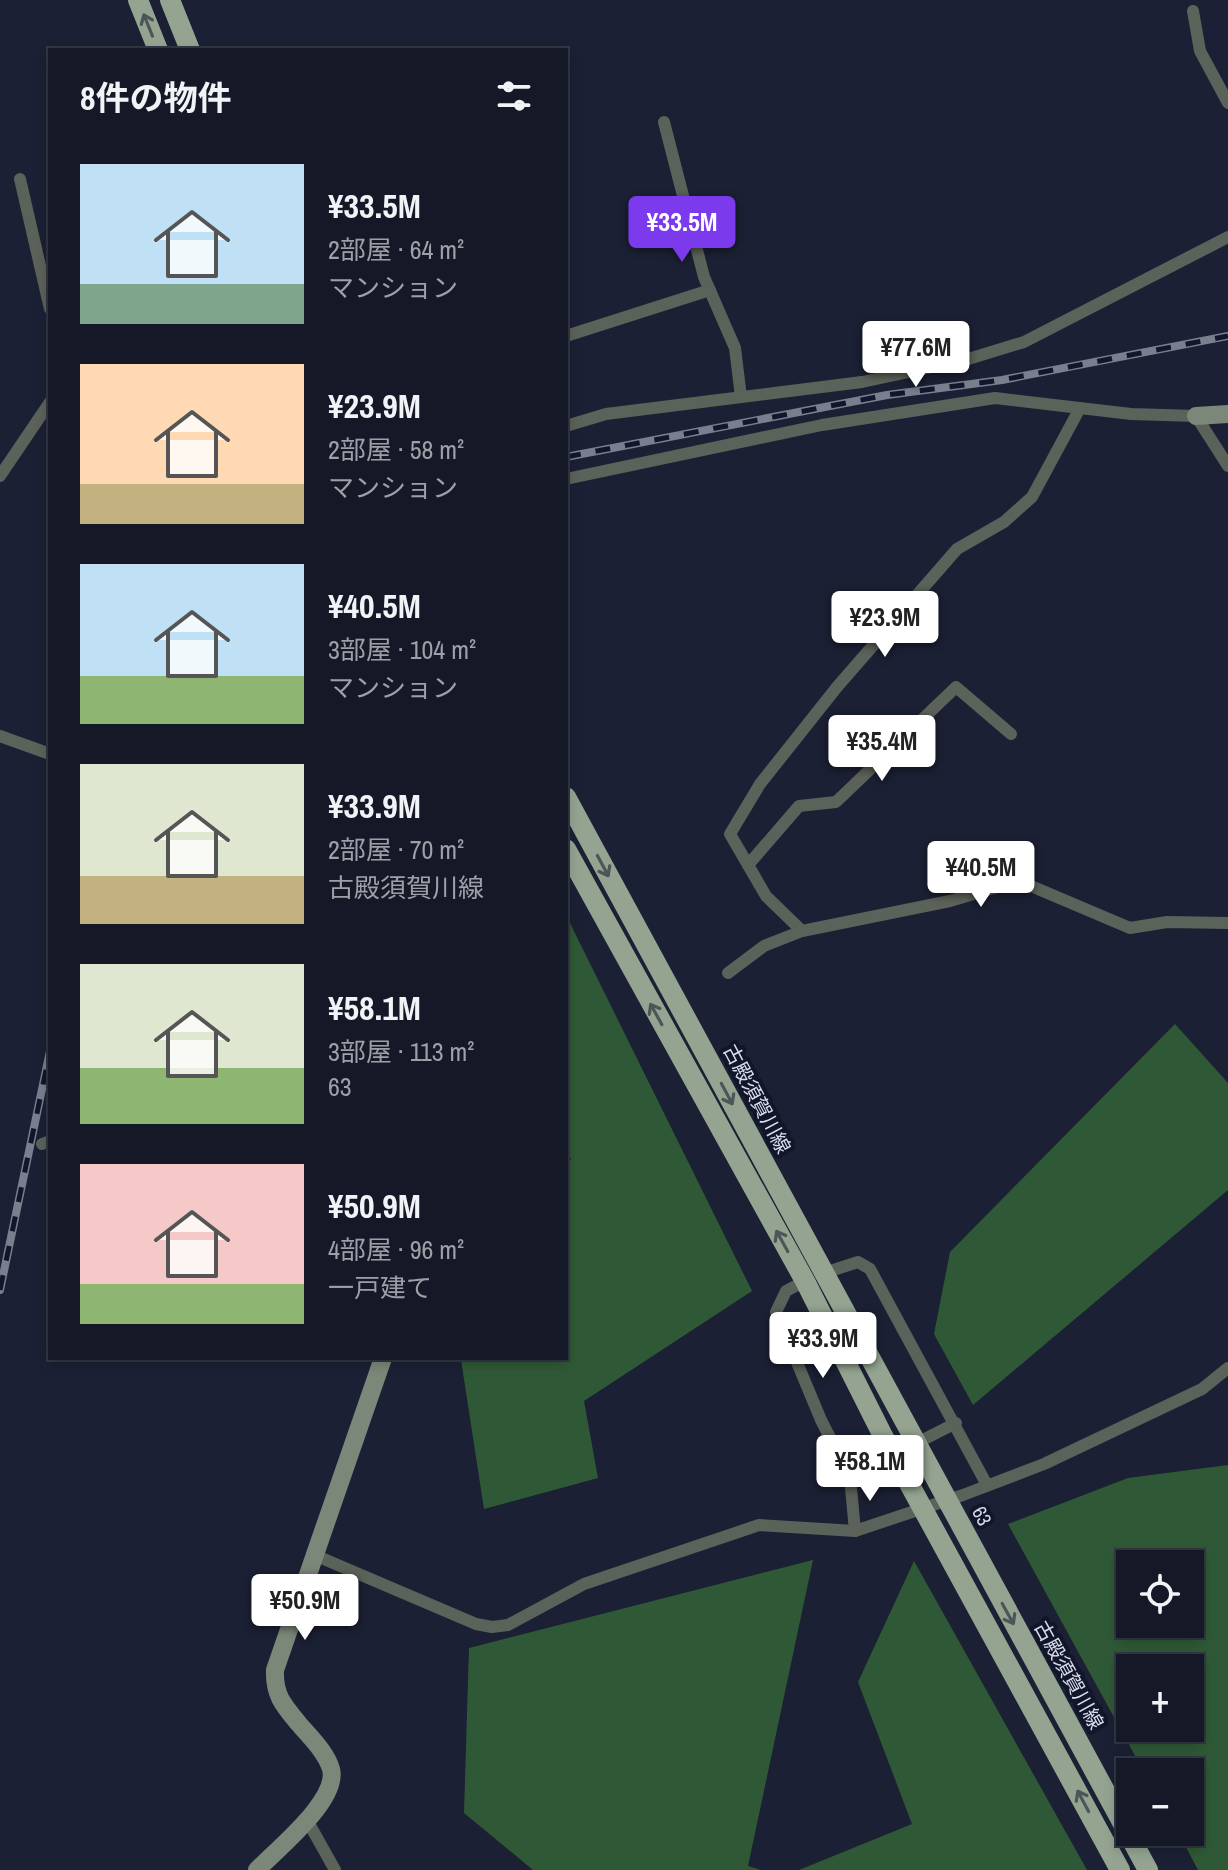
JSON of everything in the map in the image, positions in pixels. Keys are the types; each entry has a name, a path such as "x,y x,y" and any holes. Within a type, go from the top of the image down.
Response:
{"main road":[{"path":"138,0 157,48"},
{"path":"170,0 189,48"},
{"name":"古殿須賀川線","path":"568,801 813,1277 882,1434 1120,1870"},
{"name":"古殿須賀川線","path":"568,852 813,1277 905,1424"},
{"name":"63","path":"905,1424 971,1546"},
{"name":"古殿須賀川線","path":"971,1546 1148,1870"}],"street":[{"path":"1193,11 1200,51 1228,103"},
{"path":"664,122 678,183 710,290 735,348 741,397"},
{"path":"20,179 48,300"},
{"path":"568,425 606,414 862,382 965,360 1024,342 1228,237"},
{"path":"568,335 710,290"},
{"path":"568,479 822,425 995,398 1131,414 1228,414"},
{"path":"0,476 48,405"},
{"path":"802,931 766,896 730,834 760,784 837,687 957,549 1004,522 1032,497 1080,408"},
{"path":"1196,416 1228,466"},
{"path":"748,865 799,806 836,802 956,687 1011,734"},
{"path":"0,736 48,753"},
{"path":"728,973 764,946 802,931 950,901 1011,883 1031,886 1130,928 1167,922 1228,923"},
{"path":"855,1531 850,1477 821,1420 776,1312 786,1291 813,1277 858,1262 870,1269 987,1485"},
{"path":"257,1870 307,1820 326,1795 332,1781 330,1767 275,1692 275,1670 312,1554 382,1360"},
{"path":"312,1554 476,1624 492,1627 508,1625 584,1584 759,1525 855,1531 987,1485 1044,1464 1202,1389 1228,1368"},
{"path":"850,1477 956,1423"},
{"path":"307,1820 335,1870"}],"green space":[{"path":"568,919 752,1291 584,1401 598,1478 484,1509 461,1360 568,1360 568,1164 571,1159 568,1152"},
{"path":"1175,1024 1228,1083 1228,1190 973,1405 934,1334 950,1252"},
{"path":"1228,1465 1228,1870 1198,1870 1185,1846 1204,1846 1204,1758 1136,1758 1128,1742 1204,1742 1204,1654 1116,1654 1116,1721 1008,1524 1128,1478"},
{"path":"813,1560 748,1866 761,1870 533,1870 464,1813 469,1648"},
{"path":"914,1561 1087,1870 799,1870 912,1824 858,1682"}],"railway":[{"path":"568,457 887,395 1002,380 1228,336"},
{"path":"0,1290 48,1061"}]}
